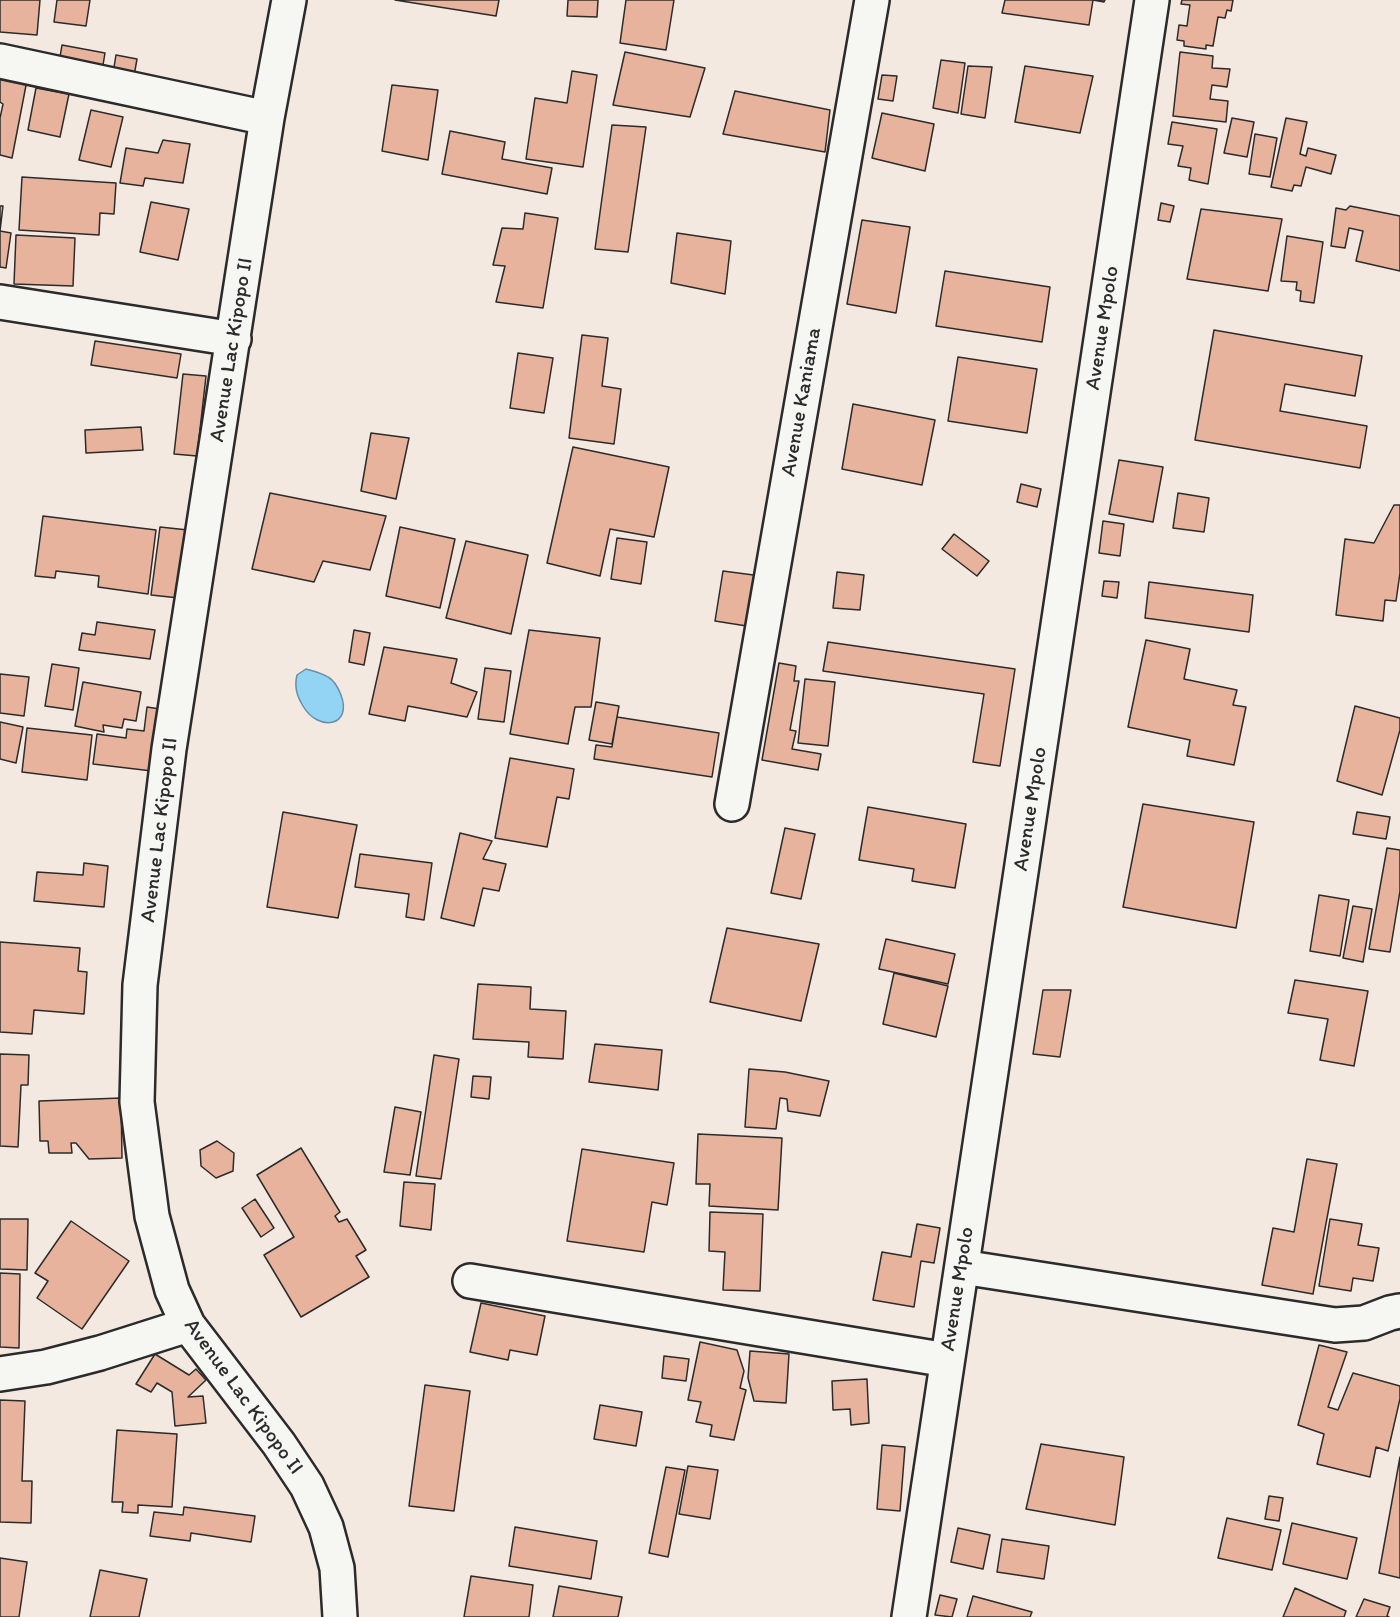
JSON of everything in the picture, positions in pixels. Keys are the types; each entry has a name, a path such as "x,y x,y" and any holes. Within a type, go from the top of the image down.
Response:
{"street":[{"name":"Avenue Lac Kipopo II","path":"289,0 267,118 169,749 140,985 137,1102 152,1216 172,1290 188,1325 279,1444 307,1486 326,1527 337,1568 340,1617"},
{"name":"Avenue Kaniama","path":"732,804 872,0"},
{"name":"Avenue Mpolo","path":"909,1617 1152,0"},
{"path":"0,61 267,118"},
{"path":"0,302 234,339"},
{"path":"962,1267 1335,1325 1364,1323 1390,1312 1400,1311"},
{"path":"470,1281 947,1359"},
{"path":"0,1374 46,1367 188,1325"}],"water":[{"path":"306,669 326,676 336,684 343,706 342,714 338,719 332,722 317,720 303,706 299,699 296,679 297,675"}],"building":[{"path":"0,0 40,0 37,35 0,32"},
{"path":"57,0 90,0 86,26 54,22"},
{"path":"395,0 499,0 496,16"},
{"path":"568,0 598,0 597,17 567,16"},
{"path":"626,0 674,0 666,50 620,43"},
{"path":"1005,0 1093,0 1089,25 1002,13"},
{"path":"1182,0 1233,0 1231,11 1227,10 1225,18 1218,17 1213,46 1206,45 1206,49 1184,46 1184,41 1177,40 1179,25 1187,26 1190,5 1181,4"},
{"path":"62,45 105,53 102,71 59,63"},
{"path":"625,52 705,68 690,117 613,105"},
{"path":"1180,52 1213,56 1212,68 1230,69 1227,87 1212,85 1210,99 1228,101 1226,122 1173,116"},
{"path":"116,55 137,59 134,76 113,73"},
{"path":"941,60 965,63 958,113 933,108"},
{"path":"968,66 992,67 985,118 961,114"},
{"path":"1025,66 1093,76 1080,133 1015,122"},
{"path":"2,70 28,75 12,158 0,155"},
{"path":"572,71 597,75 583,167 526,159 535,98 567,103"},
{"path":"882,75 897,76 893,101 878,99"},
{"path":"392,85 438,90 428,160 382,151"},
{"path":"36,88 69,94 60,137 28,130"},
{"path":"735,91 830,110 825,152 723,134"},
{"path":"91,110 123,117 111,167 79,160"},
{"path":"882,113 934,124 925,171 872,158"},
{"path":"1232,118 1254,122 1247,157 1224,153"},
{"path":"1286,118 1307,122 1300,154 1306,156 1308,148 1336,155 1331,174 1306,167 1301,186 1294,185 1292,191 1271,187"},
{"path":"1172,122 1217,129 1208,184 1189,180 1191,168 1178,166 1183,146 1168,144"},
{"path":"612,125 646,127 628,252 595,249"},
{"path":"450,131 505,142 502,159 552,168 547,194 442,174"},
{"path":"1255,134 1277,138 1270,177 1249,174"},
{"path":"163,140 190,144 183,183 145,178 143,186 120,183 126,148 158,153"},
{"path":"22,177 116,183 114,214 100,213 99,235 19,230"},
{"path":"151,202 189,209 178,260 140,252"},
{"path":"1161,203 1174,206 1170,222 1158,220"},
{"path":"0,206 3,206 0,231"},
{"path":"1350,206 1400,216 1400,271 1356,261 1363,231 1349,228 1345,248 1331,246 1336,208 1346,210"},
{"path":"1201,209 1282,219 1268,291 1187,279"},
{"path":"525,213 558,218 543,308 496,302 505,266 493,265 502,228 523,229"},
{"path":"862,220 910,227 896,313 847,304"},
{"path":"0,231 11,233 6,268 0,267"},
{"path":"677,233 731,241 725,294 671,283"},
{"path":"16,235 75,238 73,286 14,284"},
{"path":"1287,236 1323,242 1314,303 1300,301 1301,291 1296,290 1297,282 1281,281"},
{"path":"945,271 1050,287 1042,342 936,326"},
{"path":"1214,330 1362,356 1355,396 1285,384 1280,411 1367,426 1360,468 1195,440"},
{"path":"582,335 608,338 602,386 621,389 614,444 569,438"},
{"path":"95,341 181,354 177,378 91,365"},
{"path":"518,353 553,358 544,413 510,408"},
{"path":"958,357 1037,369 1027,433 948,421"},
{"path":"183,374 206,376 197,456 174,454"},
{"path":"853,404 935,420 922,485 842,469"},
{"path":"141,427 143,450 86,453 85,430"},
{"path":"371,433 409,438 396,499 361,491"},
{"path":"573,447 669,467 654,537 610,529 600,576 547,563"},
{"path":"1119,460 1163,467 1153,522 1109,514"},
{"path":"1021,484 1041,489 1037,507 1017,502"},
{"path":"270,493 386,516 370,570 323,561 314,582 252,569"},
{"path":"1178,493 1209,498 1204,532 1173,528"},
{"path":"1394,505 1400,505 1400,573 1396,601 1385,600 1383,621 1336,615 1345,539 1374,543"},
{"path":"43,516 156,530 148,594 98,587 99,576 56,571 55,578 35,576"},
{"path":"1103,521 1124,524 1120,556 1099,553"},
{"path":"160,527 188,530 179,598 151,595"},
{"path":"400,527 455,539 440,608 386,596"},
{"path":"954,534 989,561 977,576 942,549"},
{"path":"617,538 647,542 641,584 611,579"},
{"path":"466,541 528,555 511,634 446,618"},
{"path":"723,571 761,576 753,627 715,621"},
{"path":"837,572 864,575 860,610 833,608"},
{"path":"1104,581 1119,582 1117,598 1102,596"},
{"path":"1149,582 1253,595 1249,632 1145,618"},
{"path":"97,622 155,630 150,659 79,650 82,633 95,635"},
{"path":"354,630 370,633 364,665 349,662"},
{"path":"529,630 600,638 591,707 575,707 568,744 510,734"},
{"path":"1146,640 1190,649 1184,679 1237,690 1233,705 1246,707 1234,765 1187,756 1190,740 1128,727"},
{"path":"828,642 1015,669 1000,766 973,762 984,694 823,671"},
{"path":"384,647 457,659 451,683 477,692 467,717 408,706 405,721 369,714"},
{"path":"779,663 796,666 794,681 799,681 790,730 796,731 792,749 821,754 818,770 762,760"},
{"path":"52,664 79,668 73,710 45,706"},
{"path":"485,668 511,671 504,722 478,719"},
{"path":"0,674 29,677 24,716 0,713"},
{"path":"805,679 835,682 828,746 798,743"},
{"path":"83,682 141,692 136,721 124,719 122,728 103,725 104,732 75,726"},
{"path":"596,702 619,706 612,744 589,740"},
{"path":"1355,706 1400,718 1400,730 1382,795 1337,781"},
{"path":"147,707 160,709 152,771 93,764 97,734 126,738 127,729 144,731"},
{"path":"617,717 719,733 712,777 594,759 596,745 612,747"},
{"path":"0,722 23,727 16,763 0,759"},
{"path":"27,728 92,735 87,780 22,772"},
{"path":"510,758 574,769 569,799 557,797 547,847 495,838"},
{"path":"1143,804 1254,822 1236,928 1123,907"},
{"path":"868,807 966,824 955,888 912,881 914,869 859,860"},
{"path":"283,812 357,825 338,918 267,907"},
{"path":"1357,812 1390,817 1386,839 1353,834"},
{"path":"785,828 815,834 801,899 771,893"},
{"path":"460,833 492,841 483,859 506,864 499,891 483,888 474,926 441,918"},
{"path":"1387,848 1400,850 1400,891 1390,952 1369,949"},
{"path":"360,854 432,863 424,920 406,917 409,894 355,887"},
{"path":"84,863 108,866 104,907 34,901 37,872 83,875"},
{"path":"1319,895 1349,900 1340,956 1310,951"},
{"path":"1353,906 1372,909 1363,962 1343,958"},
{"path":"727,928 819,944 801,1021 710,1002"},
{"path":"886,939 955,954 948,984 879,969"},
{"path":"0,942 80,948 78,971 87,972 84,1014 34,1010 32,1034 0,1032"},
{"path":"894,973 948,986 936,1037 883,1024"},
{"path":"1295,980 1368,991 1354,1066 1320,1060 1328,1019 1288,1013"},
{"path":"478,984 531,987 530,1009 566,1011 563,1059 528,1057 529,1042 473,1039"},
{"path":"1043,990 1071,990 1060,1057 1033,1054"},
{"path":"595,1044 662,1050 658,1090 589,1082"},
{"path":"0,1054 29,1055 28,1085 21,1085 18,1147 0,1146"},
{"path":"434,1055 459,1059 441,1179 416,1176"},
{"path":"749,1069 785,1072 829,1081 820,1116 788,1111 787,1099 780,1098 776,1129 745,1127"},
{"path":"473,1076 491,1077 489,1099 471,1097"},
{"path":"121,1098 122,1158 89,1159 76,1143 71,1143 72,1153 49,1153 48,1141 40,1141 39,1101"},
{"path":"395,1107 421,1112 410,1175 384,1172"},
{"path":"698,1134 782,1138 778,1210 709,1206 710,1184 696,1184"},
{"path":"217,1141 234,1153 233,1171 216,1178 201,1166 200,1150"},
{"path":"301,1148 340,1212 335,1216 339,1222 347,1219 366,1250 356,1256 369,1277 301,1317 264,1255 294,1237 257,1175"},
{"path":"582,1149 674,1163 667,1205 652,1202 644,1252 567,1241"},
{"path":"1307,1159 1337,1164 1313,1294 1262,1285 1273,1228 1294,1232"},
{"path":"404,1182 435,1184 431,1230 400,1226"},
{"path":"255,1199 274,1228 261,1237 242,1208"},
{"path":"710,1212 763,1214 760,1291 723,1290 725,1252 709,1251"},
{"path":"0,1219 28,1219 27,1270 0,1269"},
{"path":"1330,1219 1362,1224 1358,1245 1379,1248 1373,1281 1353,1278 1351,1291 1319,1286"},
{"path":"71,1221 129,1261 82,1329 37,1298 48,1281 35,1273"},
{"path":"917,1224 940,1228 934,1263 921,1261 914,1307 873,1300 882,1252 911,1257"},
{"path":"0,1273 20,1274 19,1348 0,1347"},
{"path":"481,1303 545,1316 537,1355 510,1350 508,1360 470,1352"},
{"path":"700,1342 737,1350 744,1371 740,1388 746,1390 734,1440 710,1436 712,1425 696,1422 701,1402 688,1400"},
{"path":"1319,1345 1347,1352 1328,1407 1338,1410 1353,1373 1400,1386 1400,1399 1388,1451 1376,1447 1370,1477 1317,1464 1324,1434 1298,1425"},
{"path":"750,1351 789,1354 786,1403 754,1401 748,1378"},
{"path":"155,1354 189,1375 196,1369 206,1380 188,1397 203,1396 206,1423 175,1426 172,1392 157,1383 151,1392 136,1384"},
{"path":"664,1356 689,1359 686,1381 662,1378"},
{"path":"867,1379 869,1423 851,1425 850,1409 833,1410 832,1381"},
{"path":"425,1385 470,1391 454,1511 409,1506"},
{"path":"0,1400 25,1401 22,1481 32,1481 31,1523 0,1522"},
{"path":"600,1405 642,1412 636,1446 594,1439"},
{"path":"117,1430 177,1434 172,1507 138,1505 138,1513 122,1512 123,1502 112,1502"},
{"path":"1041,1444 1124,1457 1115,1525 1026,1509"},
{"path":"882,1445 905,1447 900,1511 877,1509"},
{"path":"1400,1457 1400,1578 1379,1573"},
{"path":"688,1466 718,1470 710,1519 679,1514"},
{"path":"666,1467 685,1470 668,1557 649,1553"},
{"path":"1269,1496 1283,1498 1279,1521 1265,1519"},
{"path":"184,1507 255,1516 251,1542 191,1533 190,1541 150,1536 154,1512 183,1515"},
{"path":"1227,1518 1281,1530 1272,1570 1218,1558"},
{"path":"1292,1523 1357,1538 1347,1579 1283,1564"},
{"path":"515,1527 597,1541 591,1579 509,1566"},
{"path":"958,1528 990,1535 983,1569 951,1562"},
{"path":"1002,1539 1049,1546 1044,1579 997,1572"},
{"path":"0,1558 27,1562 19,1617 0,1617"},
{"path":"100,1570 147,1579 139,1617 90,1617"},
{"path":"471,1576 533,1585 529,1617 464,1617"},
{"path":"559,1586 622,1597 618,1617 553,1617"},
{"path":"1295,1588 1346,1611 1344,1617 1283,1617"},
{"path":"940,1595 957,1599 952,1617 935,1615"},
{"path":"973,1596 1032,1612 1030,1617 967,1617"},
{"path":"1364,1599 1390,1607 1387,1616 1389,1617 1356,1617"}]}
